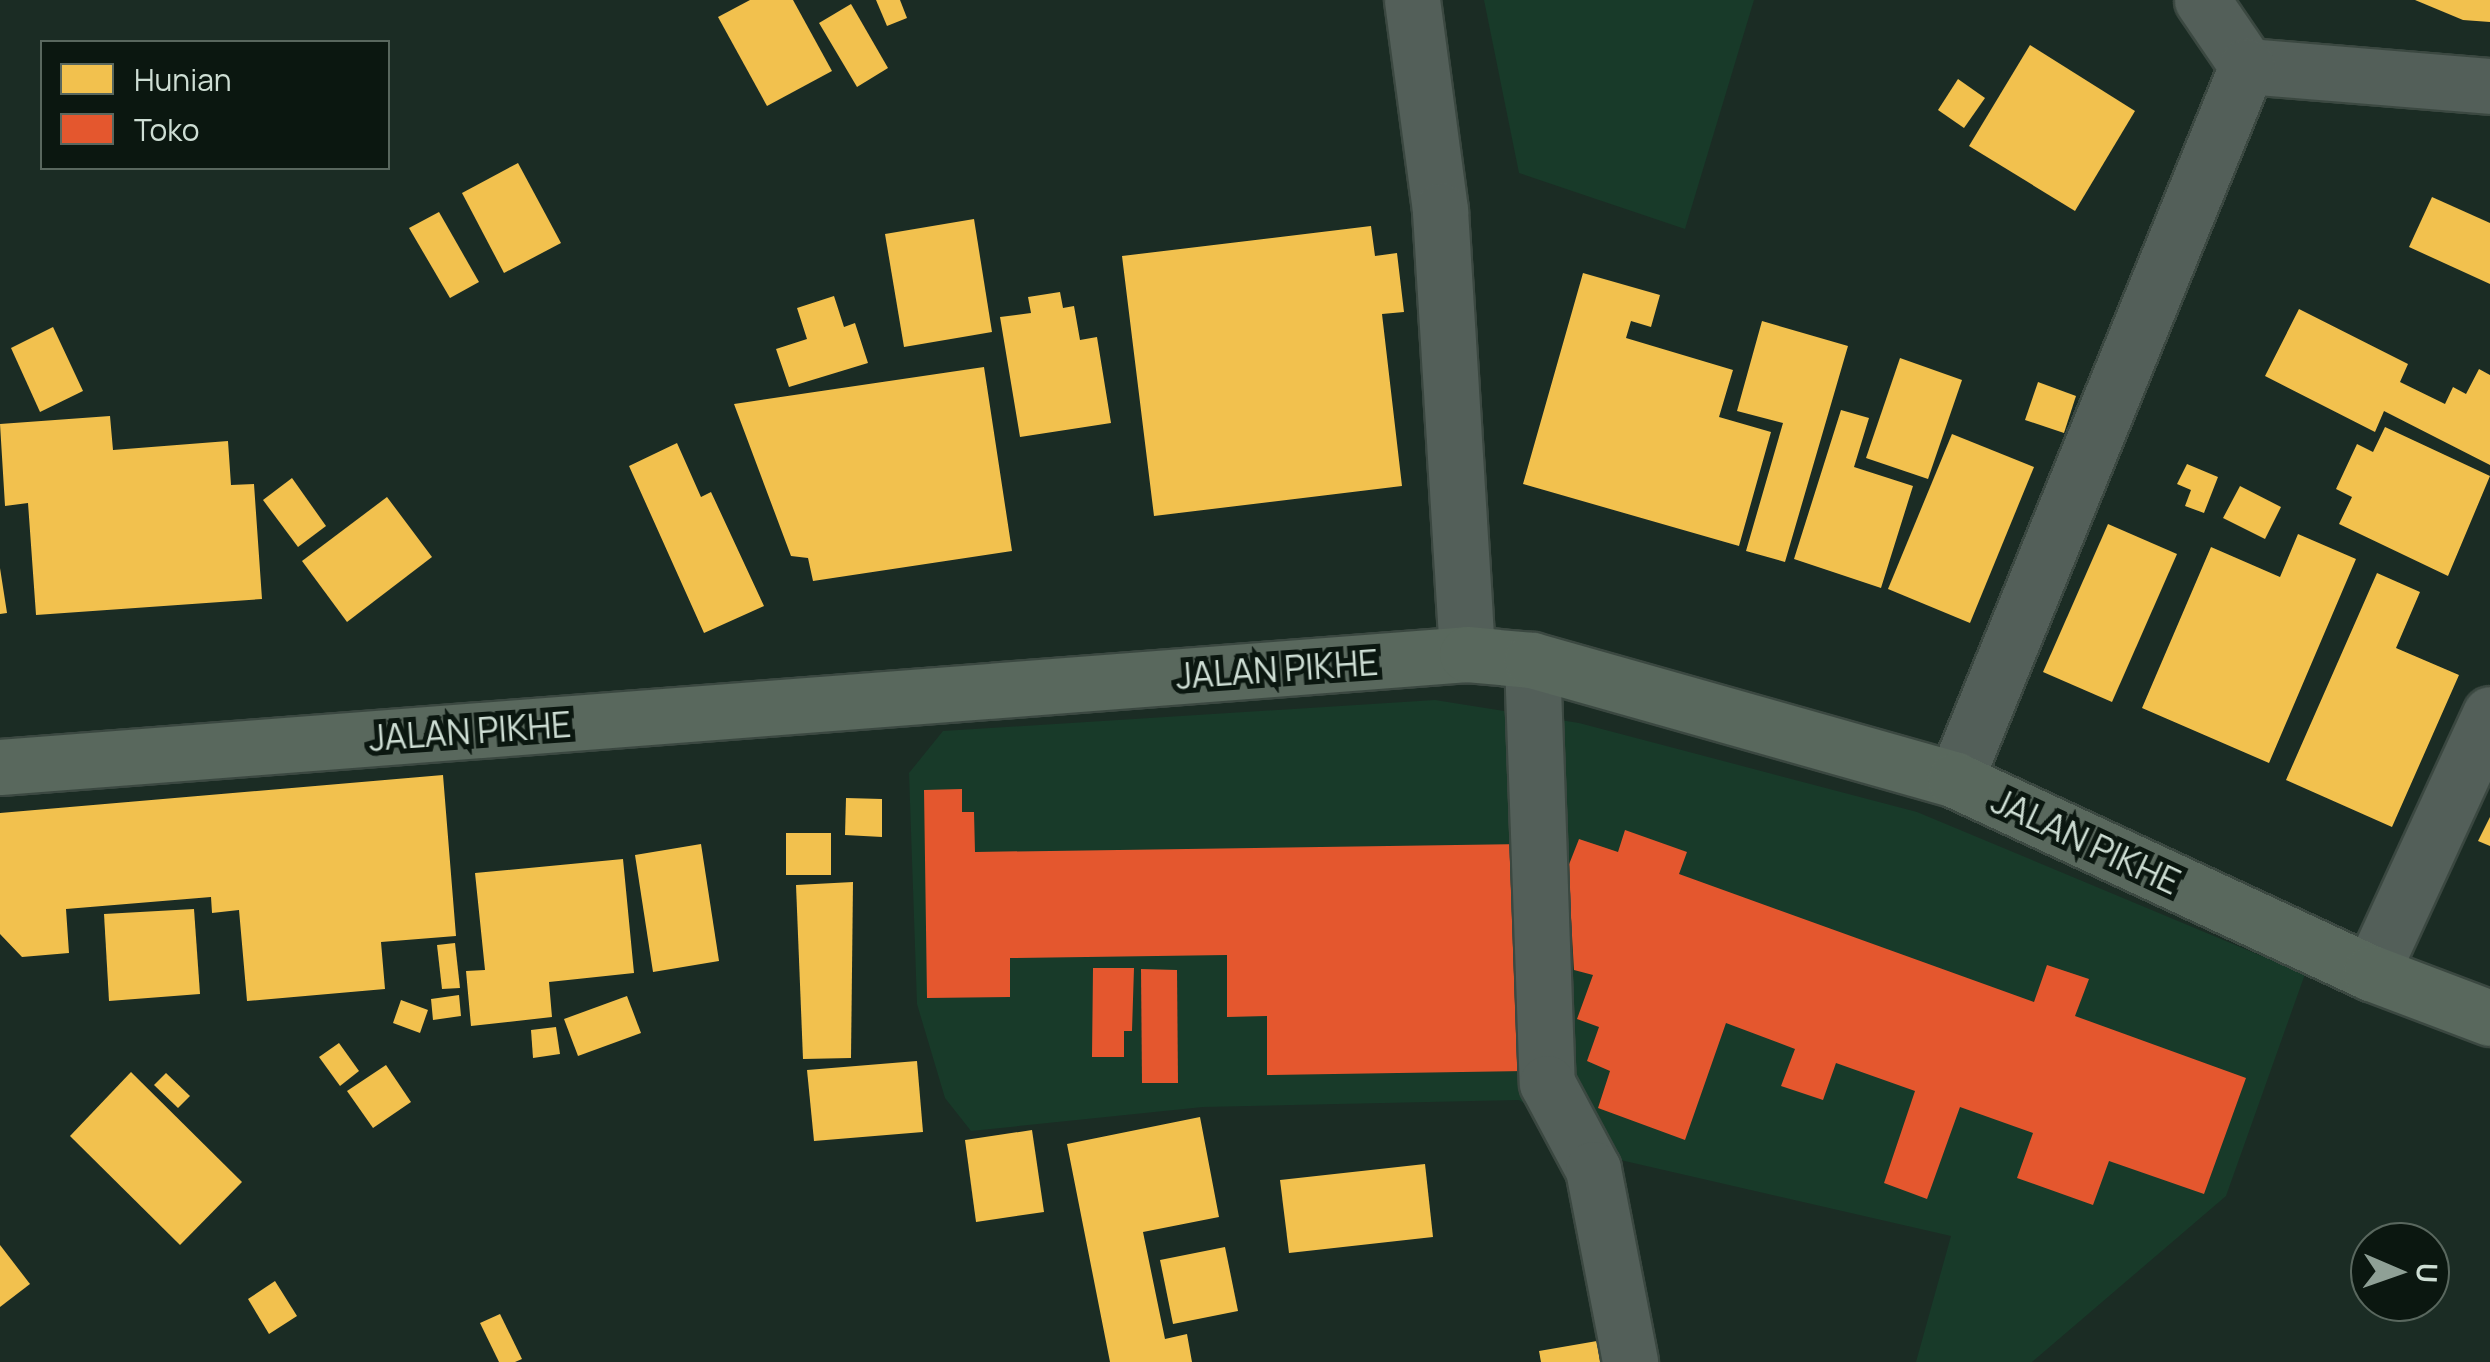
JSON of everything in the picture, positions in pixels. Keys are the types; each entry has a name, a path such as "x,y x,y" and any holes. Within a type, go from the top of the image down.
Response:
{"highway":[{"name":"JALAN PIKHE","path":"0,767 1467,654 1532,660 1955,780 2372,973 2490,1018"}],"street":[{"path":"1412,0 1440,212 1467,654"},
{"path":"2202,0 2247,66"},
{"path":"2247,66 2490,86"},
{"path":"1955,780 2247,66"},
{"path":"1532,660 1547,1083 1593,1168 1630,1362"},
{"path":"2372,973 2490,714"}],"shaded area":[{"path":"1484,0 1754,0 1685,229 1519,173"},
{"path":"1435,700 1579,723 1917,812 2305,974 2226,1196 2032,1362 1916,1362 1951,1236 1616,1159 1519,1100 1203,1107 971,1131 945,1098 917,1004 909,773 943,731"}],"building: Hunian":[{"path":"750,0 793,0 832,71 767,106 718,17"},
{"path":"876,0 900,0 907,18 887,26"},
{"path":"2415,0 2490,0 2490,22 2463,20"},
{"path":"851,4 888,68 857,87 819,23"},
{"path":"2030,45 2135,111 2075,211 1969,146"},
{"path":"1958,79 1985,98 1964,128 1938,110"},
{"path":"518,163 561,243 504,273 462,193"},
{"path":"2432,197 2490,223 2490,284 2409,247"},
{"path":"439,212 479,282 450,298 409,228"},
{"path":"974,219 992,332 904,347 885,234"},
{"path":"1371,226 1375,256 1397,253 1404,312 1382,314 1402,486 1154,516 1122,256"},
{"path":"1583,273 1660,295 1651,327 1631,321 1626,338 1733,370 1719,417 1771,432 1739,546 1523,484"},
{"path":"1060,292 1063,308 1074,306 1080,340 1097,337 1111,423 1020,437 1000,317 1031,313 1028,297"},
{"path":"834,296 844,327 855,323 868,363 789,387 776,349 807,339 797,308"},
{"path":"2299,309 2408,364 2400,382 2445,404 2453,387 2466,394 2479,369 2490,375 2490,465 2384,411 2375,432 2265,376"},
{"path":"1762,321 1848,346 1785,562 1746,551 1783,423 1737,411"},
{"path":"53,327 83,391 40,412 11,348"},
{"path":"1900,358 1962,380 1928,479 1866,458"},
{"path":"984,367 1012,551 813,581 808,558 791,556 734,404"},
{"path":"2038,382 2076,396 2064,433 2025,420"},
{"path":"1841,410 1869,418 1854,467 1913,486 1881,588 1794,559"},
{"path":"110,416 113,450 228,441 231,485 254,484 262,599 36,615 28,503 5,506 0,424"},
{"path":"2385,427 2490,476 2448,576 2339,524 2352,497 2336,489 2357,444 2373,452"},
{"path":"1952,434 2034,467 1970,623 1888,589"},
{"path":"677,443 701,497 711,492 764,606 704,633 629,466"},
{"path":"2187,464 2218,477 2204,513 2185,506 2191,490 2177,484"},
{"path":"292,478 326,526 298,547 263,500"},
{"path":"2240,486 2281,507 2265,539 2223,518"},
{"path":"387,497 432,557 347,622 302,561"},
{"path":"2108,524 2177,554 2112,702 2043,672"},
{"path":"2298,534 2356,559 2269,763 2142,708 2211,547 2280,577"},
{"path":"0,568 7,613 0,614"},
{"path":"2377,573 2420,592 2396,648 2459,675 2392,827 2286,780"},
{"path":"443,775 456,936 381,942 385,989 247,1001 239,910 212,913 211,897 66,909 69,953 22,957 0,934 0,813"},
{"path":"846,798 882,799 882,837 845,835"},
{"path":"2490,817 2490,846 2478,841"},
{"path":"786,833 831,833 831,875 786,875"},
{"path":"701,844 719,961 653,972 635,855"},
{"path":"623,859 634,973 549,982 552,1017 471,1026 466,971 485,970 475,873"},
{"path":"853,882 851,1058 803,1059 796,885"},
{"path":"194,909 200,994 109,1001 104,914"},
{"path":"455,943 460,988 442,989 437,945"},
{"path":"459,995 461,1016 433,1020 431,999"},
{"path":"627,996 641,1033 578,1056 564,1019"},
{"path":"401,1000 428,1010 420,1033 393,1023"},
{"path":"556,1027 560,1054 533,1058 531,1030"},
{"path":"339,1043 359,1071 340,1086 319,1057"},
{"path":"917,1061 923,1132 814,1141 807,1070"},
{"path":"386,1065 411,1102 373,1128 347,1091"},
{"path":"131,1072 242,1182 180,1245 70,1136"},
{"path":"166,1073 190,1096 178,1108 154,1085"},
{"path":"1200,1117 1219,1217 1143,1232 1165,1339 1187,1334 1192,1362 1110,1362 1067,1144"},
{"path":"1032,1130 1044,1212 976,1222 965,1140"},
{"path":"1425,1164 1433,1237 1289,1253 1280,1180"},
{"path":"0,1245 30,1284 0,1307"},
{"path":"1225,1247 1238,1311 1173,1324 1160,1260"},
{"path":"275,1281 297,1316 269,1334 248,1299"},
{"path":"500,1314 522,1359 515,1362 499,1362 480,1323"},
{"path":"1597,1341 1600,1362 1541,1362 1539,1351"}],"building: Toko":[{"path":"962,789 962,812 974,812 975,852 1524,844 1527,1071 1267,1075 1267,1016 1227,1017 1227,955 1010,958 1010,997 927,998 924,790"},
{"path":"1625,830 1687,852 1679,874 2034,1002 2047,965 2089,979 2075,1016 2246,1078 2204,1194 2109,1161 2093,1205 2017,1178 2033,1133 1960,1107 1927,1199 1884,1183 1915,1091 1836,1063 1823,1100 1781,1086 1795,1049 1726,1023 1685,1140 1598,1108 1610,1071 1587,1061 1599,1027 1577,1019 1593,975 1574,970 1568,867 1579,839 1618,852"},
{"path":"1093,968 1134,968 1132,1031 1124,1031 1124,1057 1092,1057"},
{"path":"1141,969 1177,970 1178,1083 1142,1083"}]}
